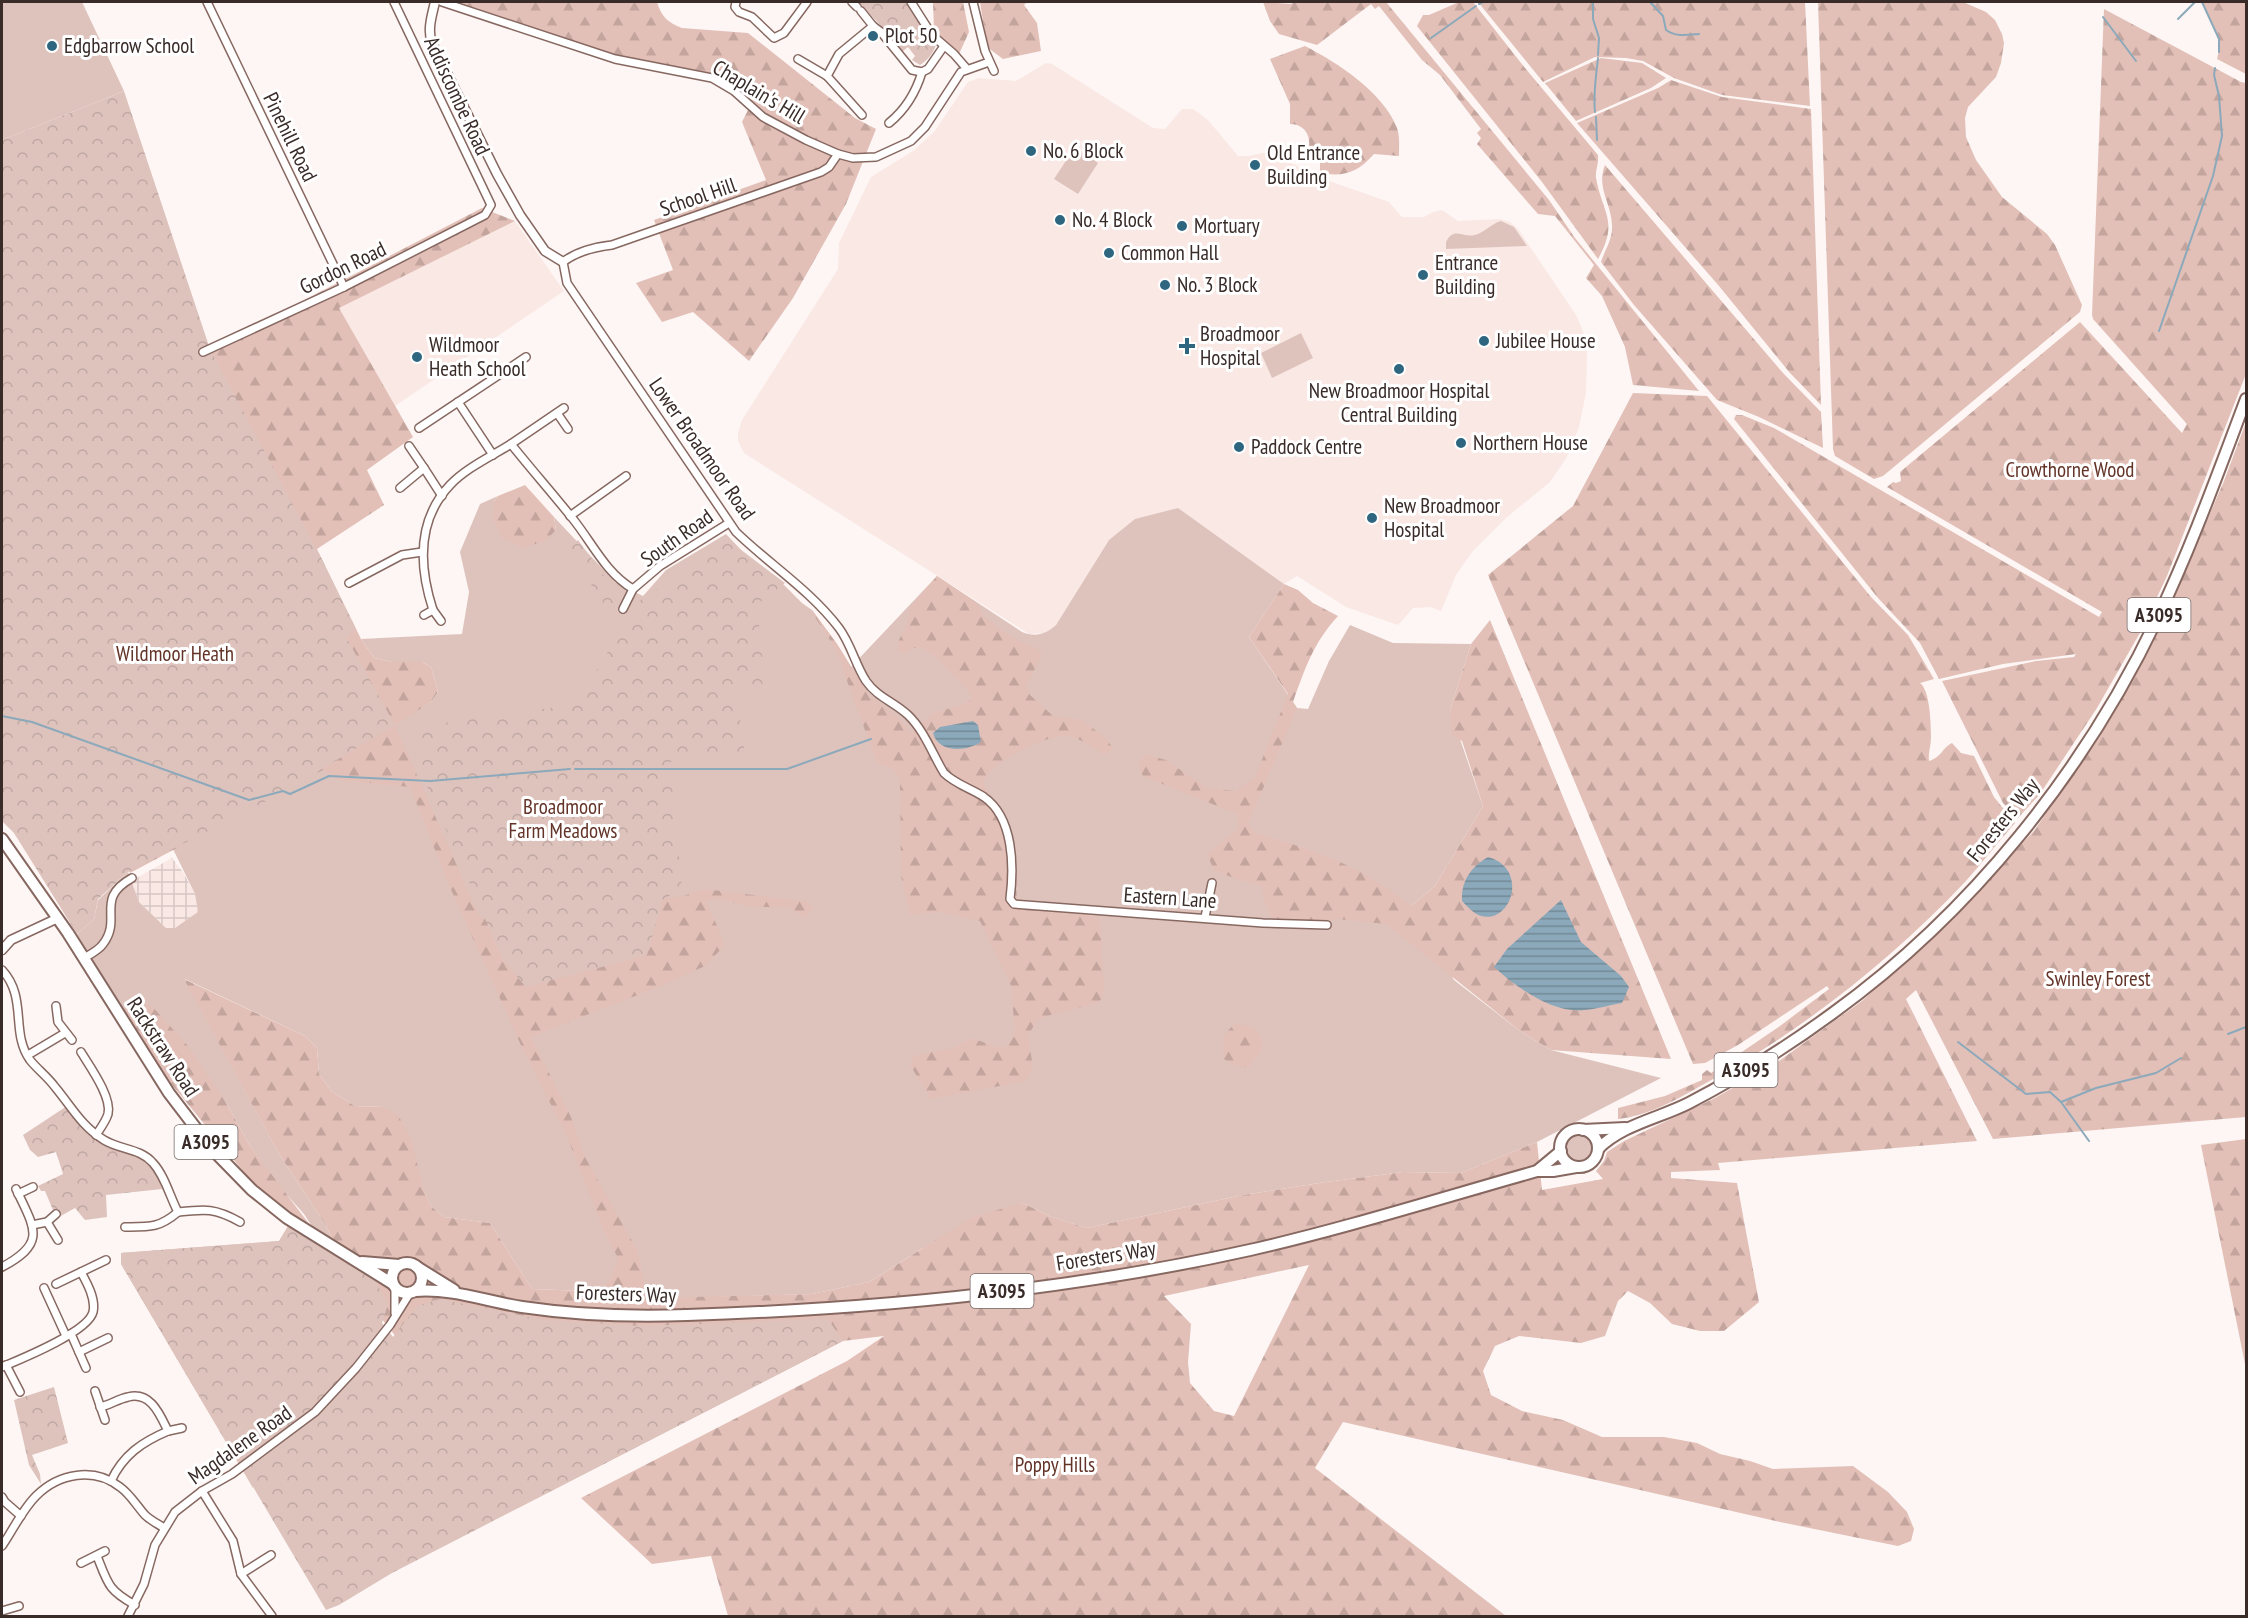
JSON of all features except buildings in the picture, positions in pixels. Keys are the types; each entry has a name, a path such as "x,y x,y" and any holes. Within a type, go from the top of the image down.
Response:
{"main road":[{"name":"Foresters Way","path":"1598,1149 1607,1140 1708,1093 1839,1009 1922,939 1977,884 2036,813 2098,726 2156,621 2178,574 2247,399"},
{"name":"Rackstraw Road","path":"2,839 58,918 177,1105 223,1161 257,1194 287,1218 394,1286"},
{"name":"Foresters Way","path":"1583,1130 1631,1128"},
{"path":"1574,1130 1583,1130 1594,1137 1598,1149 1591,1163 1576,1167 1564,1160 1561,1143 1566,1134 1574,1130"},
{"name":"Foresters Way","path":"1537,1171 1561,1151"},
{"name":"Foresters Way","path":"412,1292 457,1292 505,1304 554,1311 653,1316 818,1309 941,1299 1119,1275 1248,1250 1347,1226 1537,1171 1576,1167"},
{"name":"Rackstraw Road","path":"359,1262 399,1265"},
{"path":"408,1263 417,1267 421,1273 422,1281 412,1292 402,1293 394,1286 392,1275 399,1265 408,1263"},
{"name":"Foresters Way","path":"417,1267 457,1292"}],"street":[{"name":"Pinehill Road","path":"207,2 344,287"},
{"name":"Addiscombe Road","path":"394,2 491,205"},
{"path":"435,2 431,21 432,43 497,174 520,215 545,251 562,262"},
{"name":"Chaplain's Hill","path":"442,2 615,59 711,78 734,92 763,117 838,154 859,158 876,157 911,141 926,126 956,78 966,69"},
{"path":"736,2 735,7 739,12 752,17 774,38 784,33 807,2"},
{"path":"911,2 932,34 954,54 966,69 989,62"},
{"path":"973,2 989,62 994,70"},
{"path":"856,6 912,70 922,72 928,69 944,46"},
{"path":"826,76 839,54 873,26"},
{"path":"798,59 826,76 862,115"},
{"path":"888,123 900,114 913,94 922,72"},
{"name":"School Hill","path":"562,262 576,255 612,245 821,172 829,167 838,154"},
{"name":"Gordon Road","path":"203,352 344,287 485,215 491,205"},
{"name":"Lower Broadmoor Road","path":"562,262 564,276 570,288 729,523 760,555 793,579 837,625 845,636 865,680 878,694 907,714 944,773 950,779 987,799 999,814 1007,833 1011,853 1013,875 1011,902"},
{"path":"419,428 526,357"},
{"path":"458,402 493,455"},
{"path":"441,621 433,610 423,571 422,552 425,532 434,509 451,484 564,408"},
{"path":"557,413 568,429"},
{"path":"511,444 570,516 603,563 620,581 633,589"},
{"path":"410,446 442,496"},
{"path":"400,488 424,468"},
{"path":"609,475 615,484"},
{"path":"570,516 626,476"},
{"name":"South Road","path":"623,609 633,589 660,566 729,523"},
{"path":"350,583 402,555 422,552"},
{"path":"424,615 433,610"},
{"path":"84,958 103,945 111,926 113,894 122,884 132,878"},
{"path":"1205,917 1212,883"},
{"name":"Eastern Lane","path":"1011,902 1021,905 1263,923 1327,925"},
{"path":"2,950 6,941 58,918"},
{"path":"2,963 3,972 14,988 18,999 21,1035 28,1055 85,1126 107,1142 137,1151 154,1164 178,1212"},
{"path":"56,1006 58,1022 72,1040"},
{"path":"28,1055 65,1032"},
{"path":"81,1052 108,1100 109,1111 96,1135"},
{"path":"2,1267 24,1255 30,1247 33,1237 32,1225 17,1192 33,1186"},
{"path":"125,1227 156,1227 178,1212 208,1209 222,1212 240,1222"},
{"path":"32,1225 47,1222 56,1214"},
{"path":"47,1222 58,1240"},
{"path":"56,1284 106,1260"},
{"path":"20,1392 4,1366 69,1335 87,1322 94,1310 88,1285 81,1272"},
{"path":"394,1286 394,1315"},
{"path":"44,1288 86,1368"},
{"name":"Magdalene Road","path":"128,1617 135,1605 154,1545 175,1512 202,1491 232,1474 315,1412 356,1368 412,1292"},
{"path":"79,1352 108,1338"},
{"path":"95,1391 105,1420"},
{"path":"100,1407 136,1396 147,1399 157,1409 168,1431"},
{"path":"111,1481 118,1467 133,1450 168,1431 182,1428"},
{"path":"2,1545 35,1497 46,1488 64,1478 90,1474 123,1488 147,1516 164,1528"},
{"path":"202,1491 232,1541 241,1574 272,1617"},
{"path":"2,1497 21,1516"},
{"path":"81,1563 105,1551"},
{"path":"241,1574 271,1555"},
{"path":"97,1556 109,1586 117,1595 135,1605"},
{"path":"2,1611 19,1606"}],"shaded area":[{"name":"Broadmoor Hospital","path":"1046,63 1052,64 1153,128 1165,129 1182,109 1193,109 1208,120 1238,156 1273,151 1283,160 1312,175 1389,202 1402,217 1424,217 1442,210 1458,221 1500,219 1510,222 1518,229 1576,315 1583,331 1587,352 1586,393 1579,427 1567,457 1550,482 1507,517 1472,552 1456,575 1441,611 1430,607 1413,608 1398,625 1346,607 1297,576 1284,584 1177,508 1109,540 1056,625 1046,633 1029,634 744,453 738,441 742,420 838,269 839,243 871,177 913,151 934,132 968,82 979,78 1016,81"},
{"name":"Wildmoor Heath School","path":"515,221 564,291 395,406 338,308"},
{"path":"172,858 195,894 198,913 175,928 166,928 139,902 131,881"}],"green space":[{"name":"Edgbarrow School","path":"2,2 82,2 124,91 2,140"},
{"path":"454,2 657,2 666,18 682,28 748,33 855,118 876,129 846,204 793,298 749,361 693,312 662,322 636,283 673,270 654,220 766,180 742,122 750,106 711,78 615,59"},
{"path":"859,2 906,2 927,35 936,44 930,56 920,65 912,60 915,56 908,47 902,52 892,39 896,35 891,29 887,33"},
{"path":"933,2 963,2 969,32 959,54 934,30"},
{"path":"980,2 1027,2 1024,5 1037,23 1041,51 1003,59 987,47"},
{"path":"1263,2 1291,4 1293,2 1386,2 1549,200 1575,238 1699,391 1633,385 1625,347 1602,296 1586,278 1594,265 1555,216 1538,214 1477,144 1481,138 1477,133 1481,129 1440,75 1422,60 1379,6 1375,9 1371,4 1317,45 1279,34 1270,21"},
{"path":"1459,2 1473,2 1598,155 1596,178 1608,218 1608,236 1598,259 1542,182 1417,26 1423,15 1429,15"},
{"path":"1478,2 1805,2 1810,106 1722,95 1674,78 1643,61 1626,58 1595,57 1543,82"},
{"path":"1818,2 1963,2 1986,12 1995,20 2004,43 2001,63 1996,77 1968,107 1965,118 1966,137 1976,160 2002,197 2047,234 2055,245 2082,305 2080,312 1883,476 1874,479 1835,456 1833,449"},
{"path":"2202,2 2246,2 2246,74 2217,59 2219,39"},
{"name":"Crowthorne Wood","path":"2104,9 2246,83 2246,374 2167,576 2141,631 2097,708 2040,794 2018,818 2003,803 1942,681 2036,661 2074,657 2076,654 2003,664 1939,679 1920,643 1878,598 1734,419 1736,415 1742,415 1774,428 2099,617 2102,612 1887,487 1893,482 1901,481 1900,472 2080,322 2182,433 2187,424 2093,319 2092,315"},
{"path":"1305,46 1345,70 1381,102 1397,128 1399,156 1374,154 1362,166 1350,172 1320,173 1320,158 1309,148 1306,131 1295,124 1290,124 1290,104 1270,59"},
{"path":"1601,58 1642,63 1666,78 1651,88 1576,121 1545,83"},
{"path":"1671,80 1722,97 1811,109 1821,405 1790,373 1719,286 1577,123 1658,88"},
{"name":"Wildmoor Heath","path":"124,91 210,349 319,554 356,629 346,637 395,725 282,793 128,872 98,899 94,919 77,934 14,833 2,821 2,140"},
{"path":"1075,147 1098,163 1078,194 1054,179"},
{"path":"1605,165 1783,373 1821,412 1823,448 1759,417 1717,400 1634,305 1601,262 1612,230 1602,181"},
{"path":"482,208 515,221 339,308 413,437 367,470 384,505 317,549 361,639 374,658 392,662 422,662 431,667 438,692 431,702 395,725 480,918 683,896 704,889 805,901 813,908 806,918 788,907 751,907 720,899 706,901 724,946 705,966 531,1037 571,1117 585,1157 637,1250 648,1298 812,1294 869,1282 972,1217 1023,1203 1049,1216 1087,1228 1243,1195 1326,1182 1403,1172 1461,1173 1537,1142 1542,1190 1603,1179 1596,1171 1604,1161 1607,1152 1624,1141 1715,1098 1779,1061 1862,1001 1941,928 2034,831 2100,735 2173,599 2224,481 2246,422 2246,1117 1993,1139 1916,990 1906,999 1977,1141 1718,1163 1720,1170 1671,1172 1671,1178 1737,1183 1759,1302 1724,1331 1700,1331 1672,1324 1650,1303 1628,1291 1618,1301 1605,1336 1581,1343 1519,1336 1495,1346 1483,1371 1491,1395 1522,1411 1563,1420 1602,1437 1664,1437 1697,1443 1720,1454 1773,1469 1853,1466 1888,1492 1907,1512 1914,1529 1911,1541 1898,1546 1780,1522 1343,1422 1315,1468 1506,1616 728,1616 711,1556 652,1564 581,1498 847,1361 884,1336 843,1341 518,1508 501,1512 405,1348 377,1313 335,1245 325,1224 279,1154 184,979 305,1036 317,1048 319,1074 331,1091 355,1106 383,1107 398,1115 411,1139 424,1191 431,1206 444,1217 490,1223 532,1289 585,1291 603,1288 611,1277 618,1258 606,1236 566,1134 524,1052 448,883 410,787 338,780 323,770 130,873 96,811 2,624 210,349","holes":["1309,1265 1234,1416 1214,1411 1190,1383 1188,1362 1191,1324 1164,1296"]},
{"path":"1501,221 1514,227 1527,246 1446,249 1446,242 1452,235 1475,235"},
{"path":"1301,333 1313,358 1272,378 1261,353"},
{"path":"1633,393 1707,396 1871,597 1908,635 1934,679 1920,683 1926,693 1931,724 1929,761 1952,743 1961,753 1974,756 1994,797 2015,823 1965,882 1936,911 1843,993 1742,1063 1685,1095 1664,1106 1618,1119 1618,1108 1665,1096 1702,1080 1702,1074 1707,1070 1711,1073 1829,989 1827,986 1738,1045 1705,1063 1693,1064 1488,575 1573,506"},
{"path":"525,485 554,517 556,530 545,541 522,548 502,538 493,519 494,502 498,496"},
{"path":"498,496 494,502 556,530 554,517 616,583 643,596 666,570 726,534 745,554 777,578 812,610 851,667 937,576 1022,632 1036,635 1048,631 1056,625 1109,540 1135,519 1178,508 1284,584 1249,637 1297,708 1308,709 1329,661 1350,625 1393,643 1471,644 1450,710 1483,806 1435,886 1411,906 1454,980 1520,1031 1551,1050 1661,1078 1537,1142 1461,1173 1403,1172 1326,1182 1243,1195 1087,1228 1049,1216 1023,1203 921,1249 869,1282 812,1294 648,1299 617,1286 585,1291 532,1289 490,1223 444,1217 431,1206 383,1107 355,1106 331,1091 319,1074 317,1048 305,1036 185,979 279,1154 325,1224 335,1245 319,1237 304,1214 280,1187 250,1146 227,1104 124,1008 120,1009 77,934 94,919 98,900 128,872 139,902 166,928 175,928 198,912 195,894 173,849 431,702 438,692 431,667 422,662 392,662 374,658 361,639 462,634 469,592 460,552 480,504"},
{"path":"578,540 615,591 616,597 613,605 604,604 568,549"},
{"name":"Broadmoor Farm Meadows","path":"727,543 732,543 785,583 757,605 765,683 736,689 745,755 670,762 682,889 662,900 647,955 526,987 503,960 427,786 416,731 459,719 575,705 639,601"},
{"path":"937,576 977,603 984,616 999,628 1021,642 1037,648 1042,655 1026,686 1030,695 1053,716 1082,720 1107,739 1113,749 1103,754 1090,745 1066,736 1046,740 1007,759 988,774 984,782 1004,817 1009,831 1016,869 1018,899 1100,918 1104,988 1102,998 1098,1003 1047,1016 1037,1021 1028,1035 1033,1068 1026,1081 931,1099 910,1065 913,1056 953,1048 971,1038 998,1047 1008,1046 1015,1032 1011,986 980,921 940,912 910,915 901,876 900,780 893,769 877,763 835,648 812,610 837,644 869,695 901,720 910,733 933,713 959,706 971,699 969,692 936,657 920,647 910,649 904,654 898,649 910,607"},
{"path":"1284,584 1298,590 1313,603 1338,616 1316,646 1302,678 1293,702 1297,708 1248,824 1255,833 1337,861 1374,880 1411,906 1435,886 1483,806 1462,741 1452,735 1450,710 1471,644 1490,620 1671,1059 1551,1050 1520,1031 1386,924 1337,919 1276,929 1261,886 1214,870 1207,854 1239,828 1237,814 1143,776 1138,765 1144,754 1166,760 1207,788 1236,791 1255,777 1288,694 1249,637"},
{"path":"138,1004 151,1005 188,1046 227,1104 250,1146 319,1237 306,1227 253,1488 121,1264 121,1253 279,1241 288,1226 159,1069 120,1009"},
{"path":"1236,1023 1255,1028 1263,1041 1260,1053 1248,1068 1233,1065 1224,1059 1224,1039"},
{"path":"67,1106 90,1135 106,1145 136,1154 153,1165 162,1189 106,1195 107,1217 85,1220 75,1208 59,1217 58,1209 53,1210 45,1191 41,1191 38,1186 63,1174 56,1152 38,1157 30,1150 23,1135"},
{"path":"1579,1135 1588,1139 1592,1148 1588,1157 1579,1161 1570,1157 1566,1148 1570,1139"},
{"path":"2246,1139 2246,1369 2201,1145"},
{"path":"289,1226 347,1263 372,1275 388,1304 382,1323 393,1337 417,1306 440,1299 544,1320 643,1326 828,1319 843,1341 392,1573 339,1605 326,1610 121,1264 121,1253 279,1241"},
{"path":"54,1387 68,1443 32,1455 40,1474 41,1484 29,1465 14,1400"}],"water":[{"path":"973,721 978,725 981,742 968,748 946,747 936,740 933,733 940,727"},
{"path":"1488,857 1501,863 1509,872 1512,894 1508,904 1501,912 1492,916 1481,916 1473,912 1462,901 1462,894 1468,875"},
{"path":"1561,900 1581,942 1621,976 1629,987 1622,1003 1585,1010 1560,1008 1536,998 1494,967 1507,949"}],"waterway":[{"path":"1479,4 1483,2"},
{"path":"1593,2 1593,19 1599,38 1598,55"},
{"path":"1650,2 1663,16 1666,30 1678,35 1699,34"},
{"path":"2178,19 2195,2"},
{"path":"2202,2 2219,39 2219,52"},
{"path":"1431,38 1476,6"},
{"path":"2103,17 2136,61"},
{"path":"1595,112 1598,58"},
{"path":"2159,331 2213,176 2222,136 2215,68"},
{"path":"1596,117 1597,140"},
{"path":"2,716 32,722 249,800 283,791 290,794 329,776 430,781 570,769"},
{"path":"575,769 787,769 871,739"},
{"path":"2228,1034 2246,1027"},
{"path":"1958,1042 2026,1094 2050,1092 2061,1102 2089,1141"},
{"path":"2061,1102 2096,1088 2156,1073 2181,1058"}],"place":[{"name":"Plot 50","path":"873,36"},
{"name":"Edgbarrow School","path":"52,46"},
{"name":"No. 6 Block","path":"1031,151"},
{"name":"Old Entrance Building","path":"1255,165"},
{"name":"No. 4 Block","path":"1060,220"},
{"name":"Mortuary","path":"1182,226"},
{"name":"Common Hall","path":"1109,253"},
{"name":"Entrance Building","path":"1423,275"},
{"name":"No. 3 Block","path":"1165,285"},
{"name":"Jubilee House","path":"1484,341"},
{"name":"Broadmoor Hospital","path":"1187,346"},
{"name":"Wildmoor Heath School","path":"417,357"},
{"name":"New Broadmoor Hospital Central Building","path":"1399,369"},
{"name":"Northern House","path":"1461,443"},
{"name":"Paddock Centre","path":"1239,447"},
{"name":"New Broadmoor Hospital","path":"1372,518"}],"park label":[{"name":"Swinley Forest","path":"2098,979"},
{"name":"Poppy Hills","path":"1055,1465"}]}
